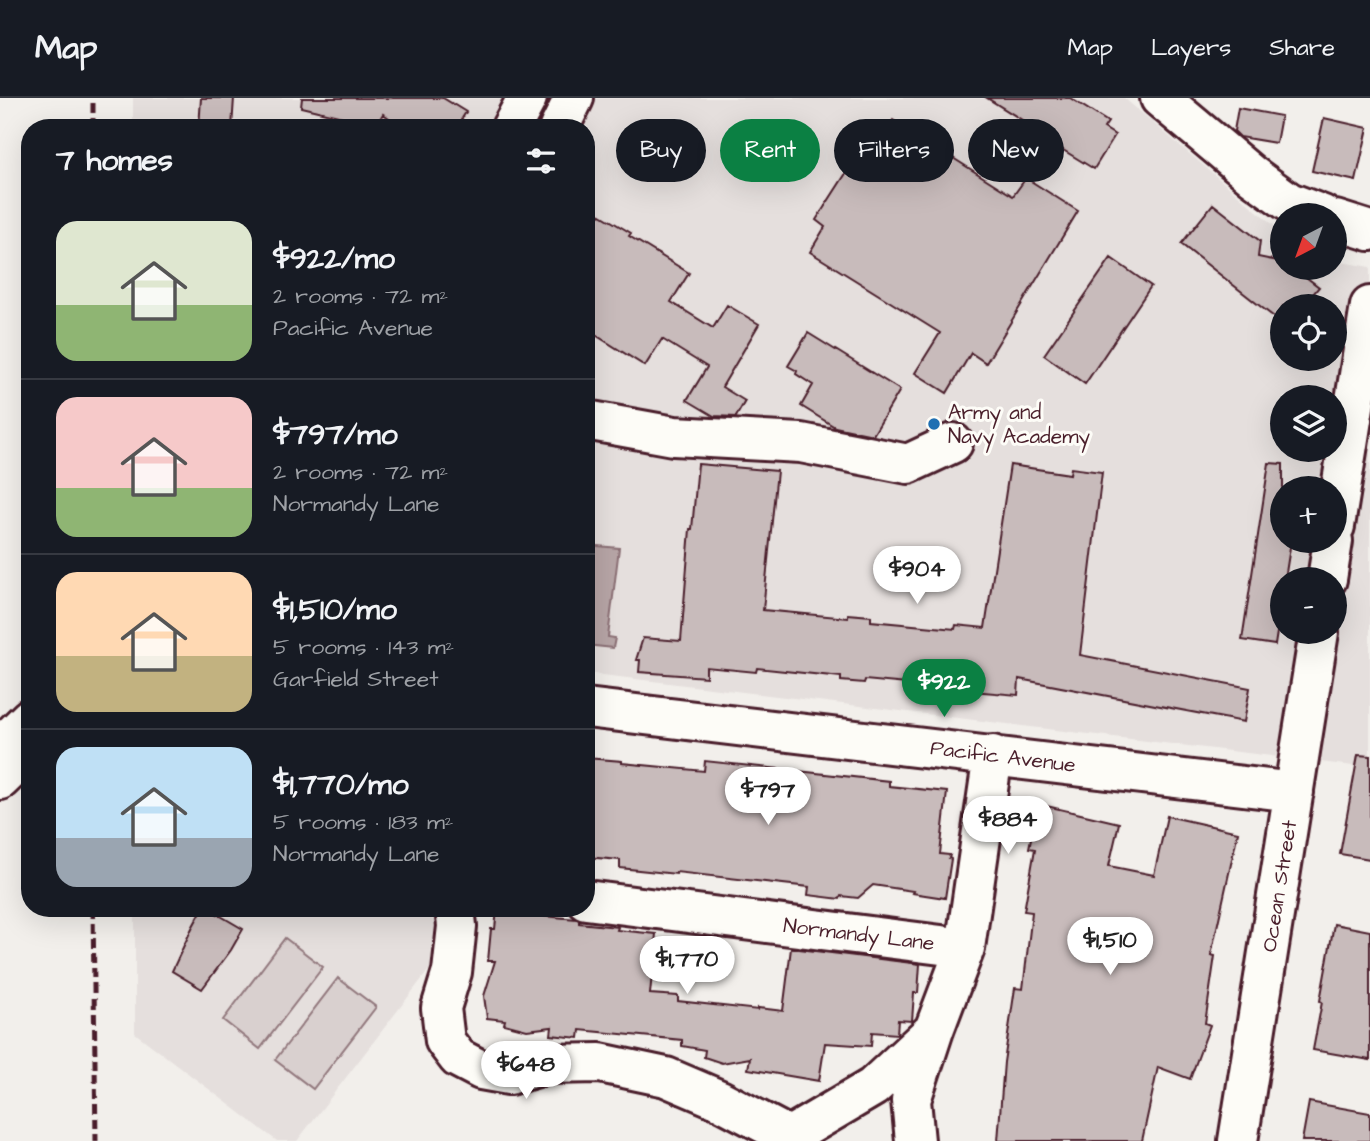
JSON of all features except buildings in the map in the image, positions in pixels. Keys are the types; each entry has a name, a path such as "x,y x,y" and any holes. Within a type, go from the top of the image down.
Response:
{"street":[{"path":"516,119 527,98"},
{"path":"564,119 574,98"},
{"path":"1160,98 1253,176 1292,203"},
{"path":"1348,224 1370,231"},
{"path":"1343,476 1370,306"},
{"path":"595,422 674,436 801,443 908,464 953,443"},
{"name":"Ocean Street","path":"1238,1141 1317,644"},
{"name":"Pacific Avenue","path":"595,709 1294,792"},
{"path":"0,747 21,727"},
{"path":"915,1141 911,1100 965,948 993,755"},
{"path":"0,780 21,760"},
{"name":"Normandy Lane","path":"595,901 965,948"},
{"path":"456,917 452,972 441,1008 445,1041 458,1058 481,1070 509,1075 547,1064 600,1063 666,1077 720,1100 794,1139 873,1087 934,1030"}],"shaded area":[{"name":"Army and Navy Academy","path":"133,98 1124,98 1270,222 1270,280 1348,280 1348,263 1370,267 1370,768 595,674 595,119 133,119"},
{"path":"595,546 619,548 608,637 615,638 613,648 595,646"},
{"path":"135,917 435,917 432,966 297,1141 277,1141 135,1033"},
{"path":"285,938 323,967 260,1049 223,1020"},
{"path":"338,978 376,1007 313,1089 275,1060"}],"railway":[{"path":"93,98 93,119"},
{"path":"93,917 96,1141"}],"place":[{"name":"Army and Navy Academy","path":"934,424"}]}
